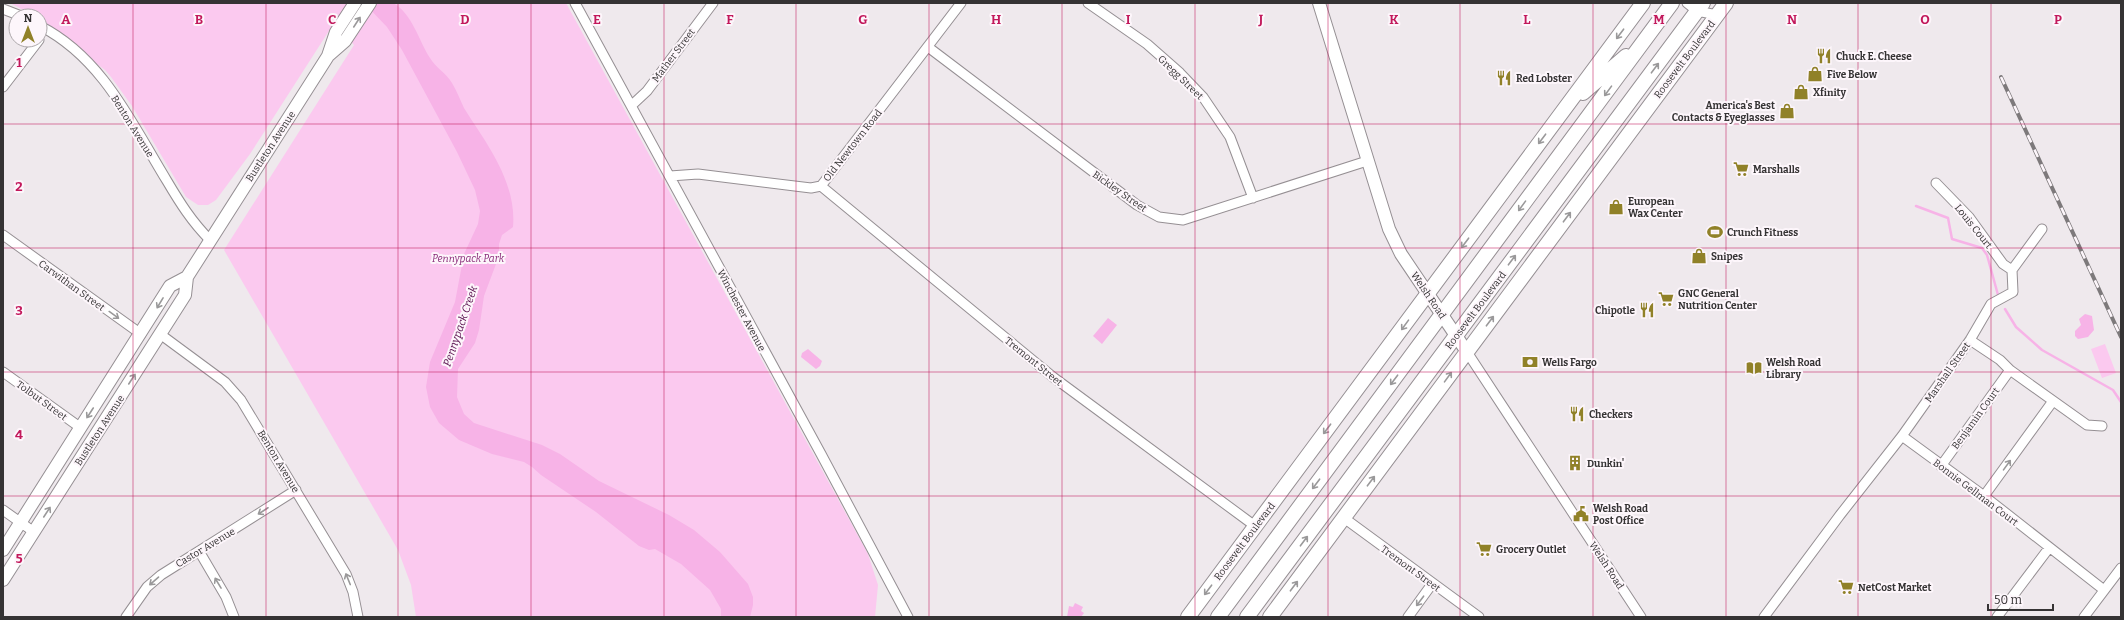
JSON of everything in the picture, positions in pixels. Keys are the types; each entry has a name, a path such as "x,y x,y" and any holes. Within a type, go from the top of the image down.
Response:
{"highway":[{"name":"Roosevelt Boulevard","path":"1188,617 1643,3"},
{"path":"1218,617 1672,3"},
{"name":"Roosevelt Boulevard","path":"1270,617 1726,3"},
{"name":"Roosevelt Boulevard","path":"1247,617 1583,165 1696,6"},
{"path":"1565,108 1645,40"},
{"path":"1583,165 1647,110"}],"main road":[{"name":"Bustleton Avenue","path":"3,580 185,295 187,277 328,56 336,32 355,3"},
{"name":"Bustleton Avenue","path":"328,56 345,42 370,3"},
{"name":"Welsh Road","path":"1319,3 1367,161 1394,240 1467,352"},
{"name":"Bustleton Avenue","path":"3,550 170,286 187,277"}],"street":[{"name":"Winchester Avenue","path":"575,3 632,105 906,616"},
{"name":"Mather Street","path":"632,105 647,90 713,3"},
{"name":"Old Newtown Road","path":"670,176 698,174 811,188 821,186 961,3"},
{"name":"Gregg Street","path":"1088,3 1100,6 1147,44 1180,73 1203,97 1230,137 1253,198"},
{"path":"1696,6 1717,15"},
{"path":"1696,6 1707,28"},
{"name":"Benton Avenue","path":"48,31 72,46 94,67 118,100 191,220 210,240"},
{"name":"Bickley Street","path":"928,47 1137,205 1159,216 1183,220 1367,161"},
{"path":"3,87 34,48"},
{"name":"Louis Court","path":"1936,183 1969,217 2003,264 2012,270"},
{"name":"Tremont Street","path":"821,186 1053,377 1255,526"},
{"path":"2012,270 2042,229"},
{"name":"Carwithan Street","path":"3,235 141,334"},
{"name":"Marshall Street","path":"1764,617 1840,515 1902,436 1970,340 1991,304 2013,292 2012,270"},
{"name":"Benton Avenue","path":"160,334 225,382 241,400 346,574 353,592 358,617"},
{"path":"1970,340 2000,360 2010,370 2087,425 2102,426"},
{"name":"Welsh Road","path":"1467,352 1641,617"},
{"name":"Benjamin Court","path":"1941,466 2010,370"},
{"name":"Tolbut Street","path":"3,372 81,428"},
{"path":"1984,496 2053,402"},
{"name":"Bonnie Gellman Court","path":"1902,436 1984,496 2104,590"},
{"name":"Castor Avenue","path":"126,617 147,587 179,562 199,552 296,490"},
{"path":"3,510 34,532"},
{"name":"Tremont Street","path":"1344,518 1479,617"},
{"path":"1997,617 2050,548"},
{"path":"199,552 226,597 234,617"},
{"path":"2084,617 2121,568"},
{"path":"1408,617 1432,584"}],"green space":[{"name":"Pennypack Park","path":"9,3 566,3 868,554 878,585 875,617 416,617 411,585 398,550 224,250 354,45 334,23 250,154 216,200 208,205 198,205 186,197 132,106 111,77 105,70 48,28 48,8 19,8"},
{"path":"2105,344 2116,373 2102,378 2091,349"}],"water":[{"name":"Pennypack Creek","path":"364,3 393,3 405,13 430,58 435,65 450,79 464,108 498,164 510,194 513,210 513,227 502,235 499,244 499,256 484,296 479,330 475,343 458,369 457,397 464,414 474,423 542,445 560,454 599,481 669,515 694,530 720,552 748,584 753,597 750,617 721,617 721,609 710,590 681,564 655,549 649,550 639,546 596,512 524,462 492,454 459,440 439,423 430,407 426,387 430,362 455,302 464,254 478,224 480,211 475,190 457,152 402,50 387,27"},
{"path":"2085,314 2092,316 2094,330 2088,337 2078,339 2075,336 2075,331 2081,325 2079,319"},
{"path":"1108,318 1117,325 1102,344 1093,336"},
{"path":"808,349 822,361 820,366 816,369 801,357 802,353"},
{"path":"1075,603 1083,607 1081,611 1084,613 1081,617 1067,617 1069,606 1073,607"}],"waterway":[{"path":"1916,206 1948,218 1952,239 1982,248 1987,255 1998,295"},
{"path":"2005,309 2016,327 2042,350 2113,390 2121,402"}],"railway":[{"path":"2001,77 2121,337"}],"place":[{"name":"Chuck E. Cheese","path":"1824,56"},
{"name":"Five Below","path":"1815,74"},
{"name":"Red Lobster","path":"1504,78"},
{"name":"Xfinity","path":"1801,92"},
{"name":"America's Best Contacts & Eyeglasses","path":"1787,111"},
{"name":"Marshalls","path":"1741,169"},
{"name":"European Wax Center","path":"1616,207"},
{"name":"Crunch Fitness","path":"1715,232"},
{"name":"Snipes","path":"1699,256"},
{"name":"GNC General Nutrition Center","path":"1666,299"},
{"name":"Chipotle","path":"1647,310"},
{"name":"Wells Fargo","path":"1530,362"},
{"name":"Welsh Road Library","path":"1754,368"},
{"name":"Checkers","path":"1577,414"},
{"name":"Dunkin'","path":"1575,463"},
{"name":"Welsh Road Post Office","path":"1581,514"},
{"name":"Grocery Outlet","path":"1484,549"},
{"name":"NetCost Market","path":"1846,587"}]}
